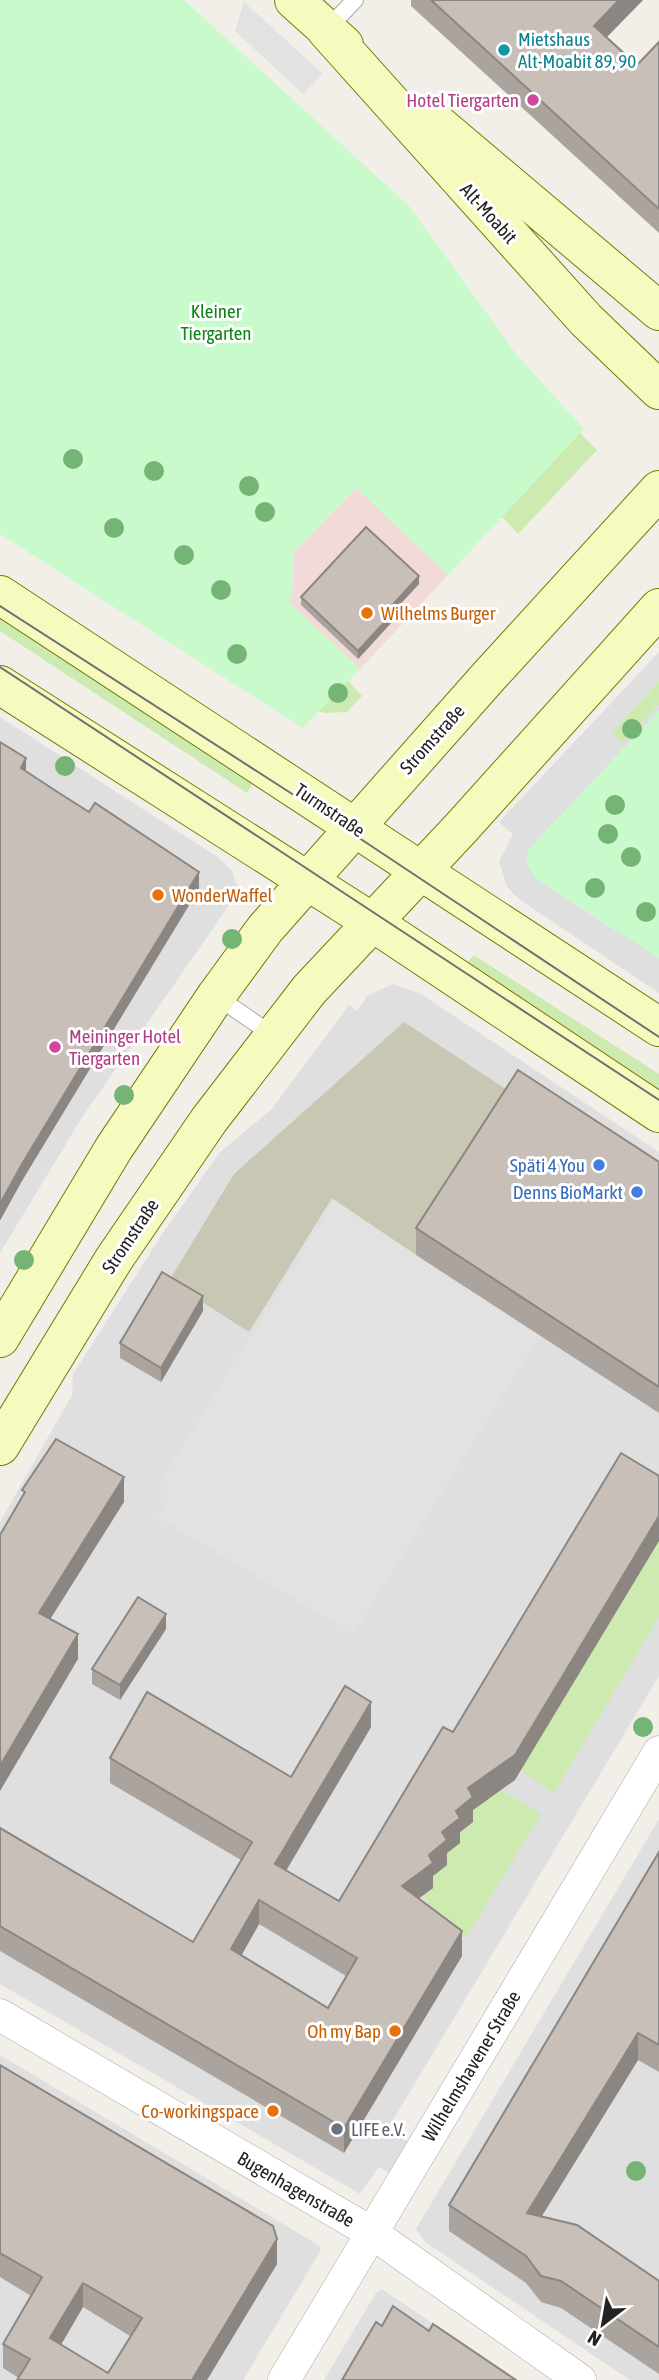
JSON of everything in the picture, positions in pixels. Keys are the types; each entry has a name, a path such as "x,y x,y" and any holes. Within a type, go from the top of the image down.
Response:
{"main road":[{"name":"Alt-Moabit","path":"294,0 659,311"},
{"name":"Alt-Moabit","path":"326,30 586,320 659,390"},
{"name":"Stromstraße","path":"0,1338 114,1148 216,996 306,881 354,826 659,490"},
{"name":"Turmstraße","path":"0,595 659,1027"},
{"name":"Stromstraße","path":"0,1446 114,1259 202,1131 316,981 659,607"},
{"path":"0,685 372,922 659,1113"}],"street":[{"name":"Wilhelmshavener Straße","path":"284,2380 659,1752"},
{"name":"Bugenhagenstraße","path":"0,2015 372,2233 580,2380"}],"lane":[{"path":"326,30 355,0"},
{"path":"216,996 274,1037"}],"shaded area":[{"path":"244,2 323,74 303,94 235,31"},
{"path":"356,488 448,575 360,669 288,602 292,598 293,553"},
{"path":"659,652 659,711 530,848 536,879 659,958 659,993 520,900 507,887 499,861 513,834 499,822"},
{"path":"0,717 216,856 232,870 237,886 234,898 81,1119 0,1253 0,1223 22,1181 199,889 0,758"},
{"path":"393,984 421,994 659,1152 659,1676 387,2130 413,2145 395,2176 379,2167 360,2194 0,1984 0,1522 72,1395 73,1374 161,1236 220,1152 271,1110 349,1005 357,1011 367,996"},
{"path":"404,1022 518,1097 416,1255 332,1198 249,1332 169,1281 234,1174"},
{"path":"334,1201 540,1336 353,1634 157,1517 169,1495 160,1483"},
{"path":"659,1819 659,2380 630,2380 425,2242 416,2229"},
{"path":"0,2055 320,2246 320,2252 243,2380 0,2380"},
{"path":"382,2289 516,2380 324,2380 376,2293"}],"green space":[{"name":"Kleiner Tiergarten","path":"0,0 184,0 410,207 516,354 584,429 448,575 356,488 293,553 292,598 289,602 360,669 303,728 0,534"},
{"path":"576,429 597,450 518,534 497,512"},
{"path":"0,618 255,780 247,793 0,631"},
{"path":"336,668 362,696 347,712 324,713 312,709"},
{"path":"659,681 659,704 622,743 612,732"},
{"path":"659,711 659,958 536,879 526,863 529,849"},
{"path":"474,955 659,1074 659,1091 466,964"},
{"path":"659,1541 659,1617 554,1793 520,1771"},
{"path":"489,1782 541,1814 466,1938 441,1920 424,1895 433,1888 429,1879"}],"building":[{"path":"431,0 619,0 594,26 637,65 659,42 659,209"},
{"path":"366,527 419,576 388,610 392,614 358,651 301,597"},
{"path":"0,742 26,758 21,768 56,791 89,812 95,803 199,872 0,1204"},
{"path":"518,1070 659,1162 659,1387 416,1228"},
{"path":"162,1272 203,1296 161,1368 120,1343"},
{"path":"56,1439 124,1477 39,1613 78,1634 0,1766 0,1535 25,1492 22,1490"},
{"path":"621,1453 659,1476 659,1516 515,1755 468,1788 473,1797 456,1811 460,1818 442,1832 447,1840 429,1855 433,1863 402,1886 462,1931 344,2128 0,1926 0,1828 193,1942 252,1842 110,1758 147,1692 291,1777 345,1686 371,1702 275,1864 339,1901 443,1727 453,1732","holes":["259,1900 357,1958 328,2008 231,1949"]},
{"path":"138,1597 166,1614 120,1685 92,1669"},
{"path":"659,1852 659,2045 638,2033 527,2213 577,2225 659,2281 659,2347 561,2281 541,2276 526,2256 449,2205"},
{"path":"0,2065 273,2226 277,2239 192,2380 17,2380 30,2359 3,2344 42,2277 0,2253","holes":["83,2283 142,2318 108,2373 50,2338"]},
{"path":"393,2306 429,2331 433,2324 516,2380 342,2380 376,2322 382,2326"}],"tram line":[{"path":"0,606 314,808 659,1037"},
{"path":"0,667 659,1100"}],"place":[{"name":"Mietshaus Alt-Moabit 89, 90","path":"504,50"},
{"name":"Hotel Tiergarten","path":"533,100"},
{"name":"Wilhelms Burger","path":"367,613"},
{"name":"WonderWaffel","path":"158,895"},
{"name":"Meininger Hotel Tiergarten","path":"55,1047"},
{"name":"Späti 4 You","path":"599,1165"},
{"name":"Denns BioMarkt","path":"637,1192"},
{"name":"Oh my Bap","path":"395,2031"},
{"name":"Co-workingspace","path":"273,2111"},
{"name":"LIFE e.V.","path":"337,2129"}]}
